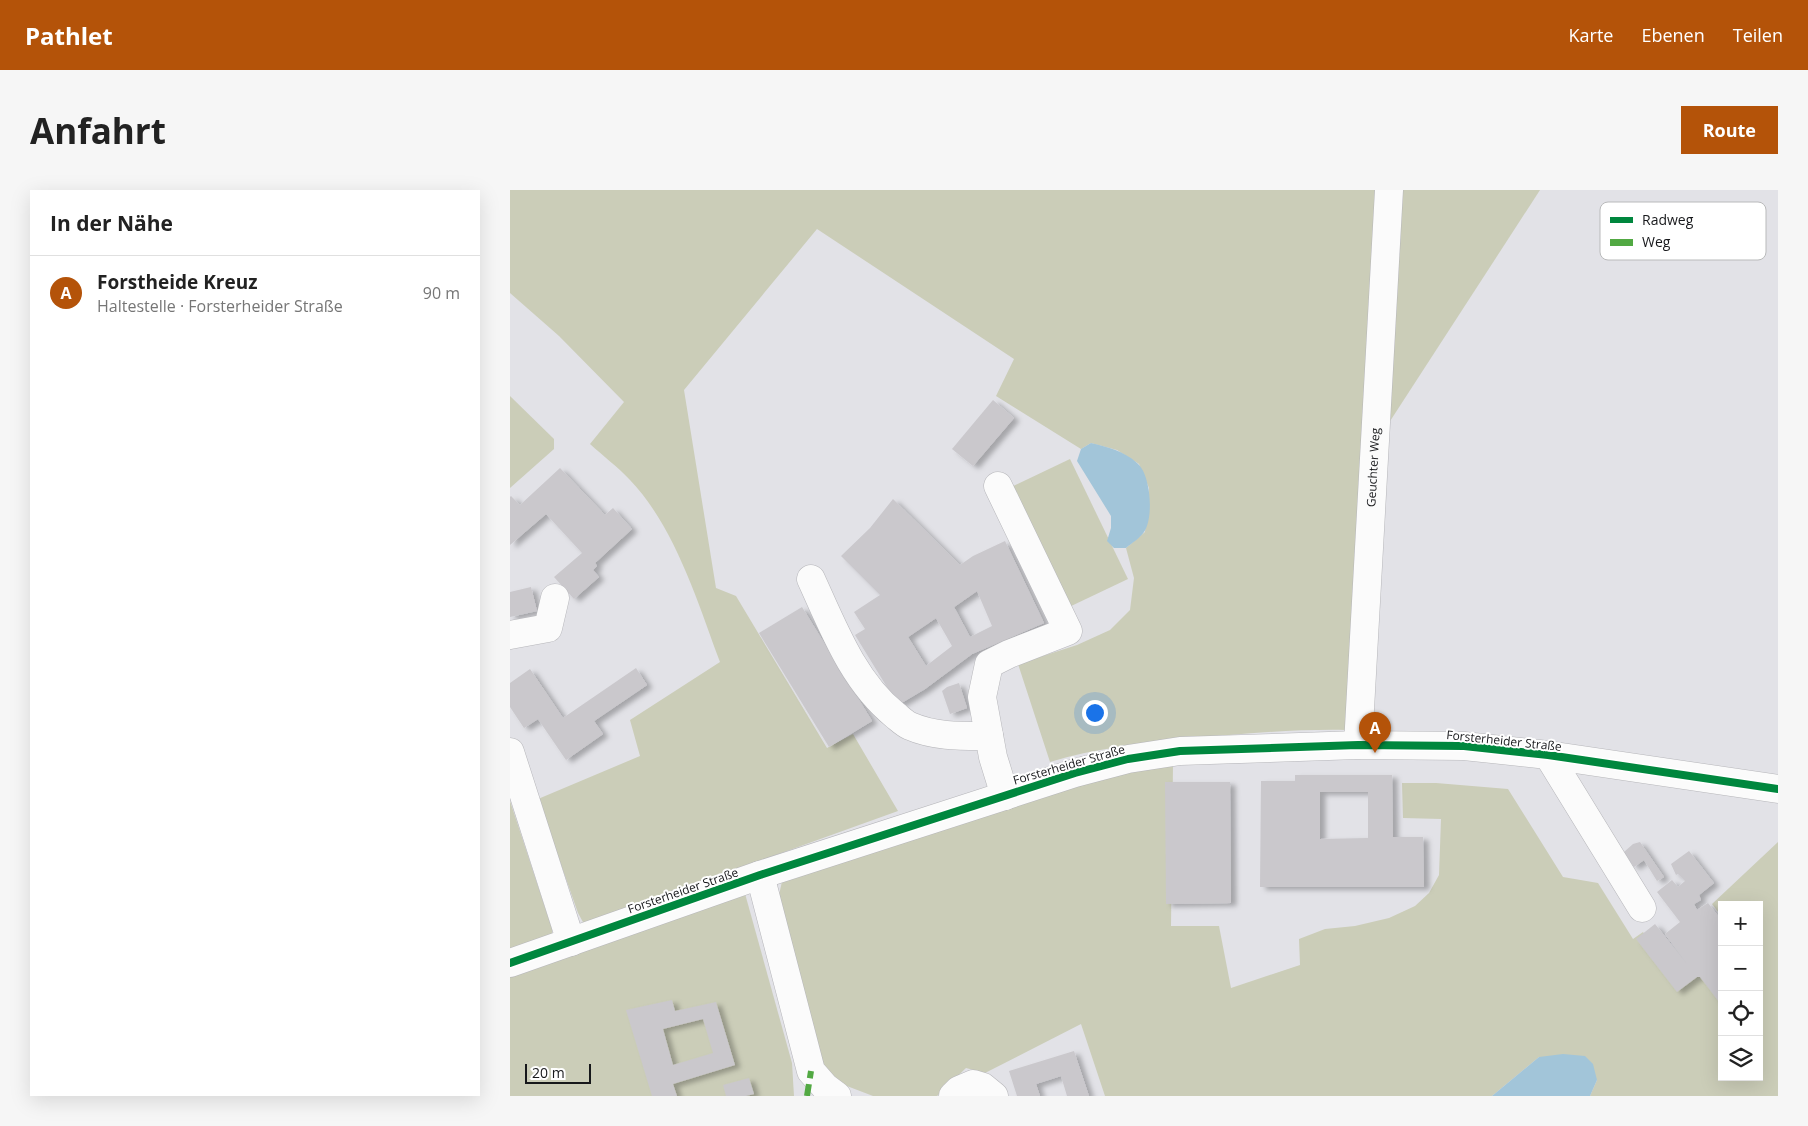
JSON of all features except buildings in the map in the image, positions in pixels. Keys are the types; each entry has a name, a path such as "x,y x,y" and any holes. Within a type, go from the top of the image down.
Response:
{"street":[{"name":"Geuchter Weg","path":"1358,745 1389,190"},
{"path":"998,486 1068,631 1009,654 989,664 982,697 993,757 1005,796"},
{"path":"810,580 845,650 866,686 890,711 909,726 949,736 989,736"},
{"path":"510,635 548,628 555,598"},
{"name":"Forsterheider Straße","path":"510,963 760,876 1075,773 1128,759 1163,754 1238,748 1358,745 1464,746 1548,755 1778,789"},
{"path":"510,752 571,942"},
{"name":"Forsterheider Straße","path":"1548,755 1642,908"},
{"path":"760,876 811,1071 825,1087 837,1096"},
{"path":"953,1096 958,1090 973,1084 983,1087 994,1096"}],"green space":[{"path":"510,190 1381,190 1346,730 1266,732 1169,741 1100,750 1050,762 1018,664 1077,645 1110,630 1130,610 1134,578 1126,548 1145,532 1149,488 1139,464 1117,450 1091,443 1081,449 996,396 1014,359 817,229 684,390 716,588 736,596 827,748 853,734 898,811 584,924 578,913 538,799 640,756 630,720 720,662 684,566 660,520 630,480 590,444 624,402 559,336 510,293"},
{"path":"1395,190 1540,190 1383,432"},
{"path":"510,396 554,439 554,449 510,488"},
{"path":"1070,459 1128,579 1067,608 1009,488"},
{"path":"1173,765 1171,926 1219,926 1231,988 1300,965 1299,939 1325,929 1355,926 1389,918 1415,906 1429,893 1439,875 1441,819 1403,818 1402,783 1436,783 1508,789 1563,877 1598,883 1633,939 1643,932 1679,981 1696,969 1718,976 1718,1081 1763,1081 1763,901 1718,901 1718,912 1712,904 1778,842 1778,1096 1590,1096 1597,1080 1539,1057 1492,1096 1105,1096 1081,1024 985,1073 966,1068 937,1096 873,1096 826,1078 779,895 783,877 1107,771"},
{"path":"510,801 552,929 552,935 510,950"},
{"path":"744,890 792,1063 794,1096 510,1096 510,974"}],"water":[{"path":"1091,443 1127,455 1137,463 1145,476 1150,496 1147,525 1144,532 1126,548 1114,548 1107,541 1111,528 1111,516 1077,461 1081,449"},
{"path":"1563,1054 1585,1056 1593,1064 1597,1080 1590,1096 1492,1096 1539,1057"}],"marked path":[{"path":"807,1096 811,1071"}],"cycle path":[{"path":"510,963 760,875 1075,773 1128,759 1180,751 1358,745 1464,746 1548,755 1778,789"}],"place":[{"name":"Forstheide Kreuz","path":"1375,753"}]}
